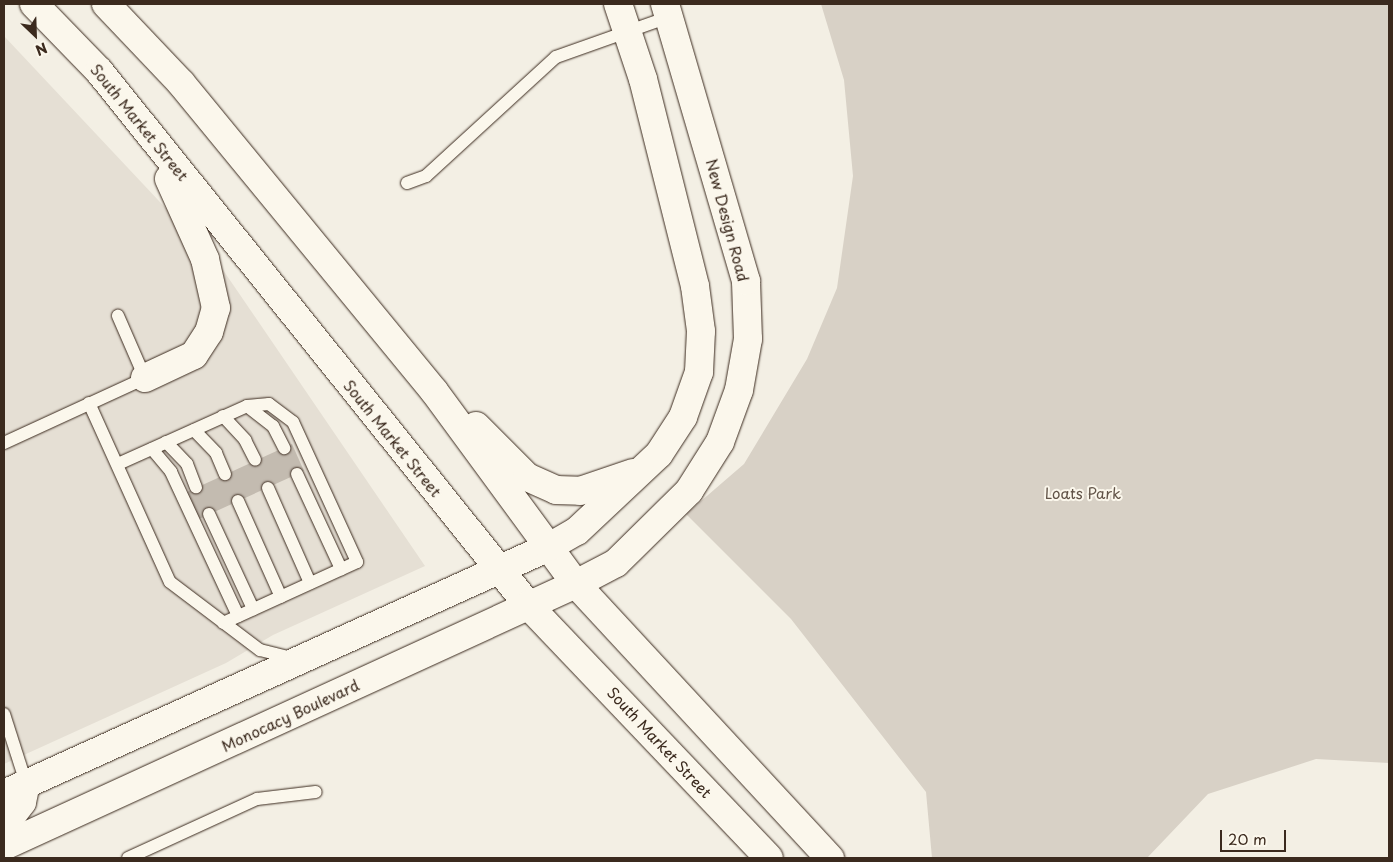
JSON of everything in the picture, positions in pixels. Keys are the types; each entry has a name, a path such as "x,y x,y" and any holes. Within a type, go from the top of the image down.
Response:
{"main road":[{"name":"South Market Street","path":"34,4 100,71 528,605 769,858"},
{"path":"106,4 181,83 434,391 576,584 830,858"},
{"path":"4,826 22,802 15,789 549,547 577,531 648,467 683,417 699,372 701,331 695,286 628,33 618,4"},
{"name":"New Design Road","path":"576,584 616,563 689,491 720,442 739,390 748,339 742,265 667,10"},
{"path":"100,71 182,199 205,259 216,308 209,332 194,355 145,378"},
{"path":"434,391 488,436 526,477 556,490 580,492 648,467"},
{"name":"Monocacy Boulevard","path":"4,846 576,584"}],"lane":[{"path":"408,184 426,176 556,57 628,33 667,10"},
{"path":"4,443 89,402 145,378 118,316"},
{"path":"89,402 170,582 260,650 303,659"},
{"path":"118,464 247,406 269,404 292,422 357,562 224,622"},
{"path":"247,406 273,426 284,448"},
{"path":"223,416 245,440 255,460"},
{"path":"194,430 216,453 225,474"},
{"path":"166,442 186,464 196,487"},
{"path":"152,449 172,472 238,616"},
{"path":"297,474 341,569"},
{"path":"268,488 310,583"},
{"path":"238,501 281,597"},
{"path":"209,514 253,609"},
{"path":"4,714 15,789"},
{"path":"128,858 257,799 316,792"}],"shaded area":[{"path":"4,36 221,267 425,566 273,635 226,663 4,764"}],"green space":[{"name":"Loats Park","path":"821,4 1389,4 1389,763 1316,759 1208,794 1147,858 932,858 926,792 791,619 686,514 744,464 807,359 837,288 853,176 844,80"}],"building":[{"path":"292,444 304,471 199,519 187,492"}]}
